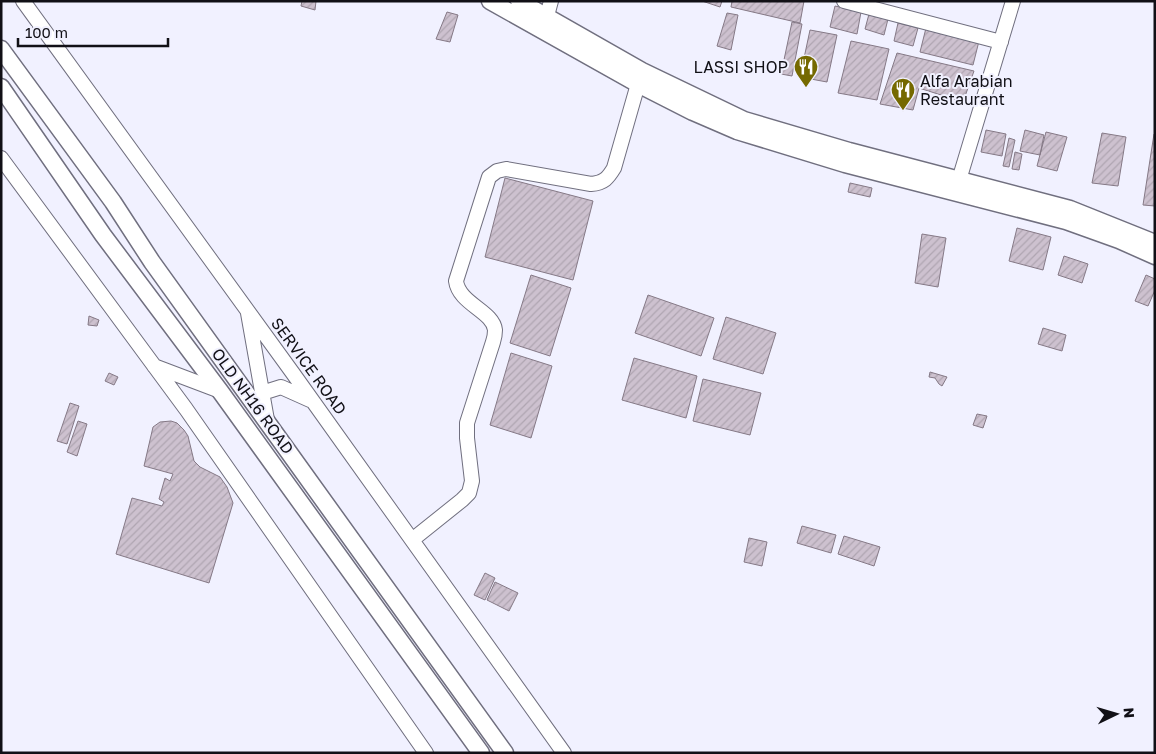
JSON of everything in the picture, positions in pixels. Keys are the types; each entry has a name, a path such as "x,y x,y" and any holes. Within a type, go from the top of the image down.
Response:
{"main road":[{"path":"490,1 544,24 744,120 849,151 1066,221 1155,256"},
{"path":"519,1 544,24 638,84 737,131 845,164 1070,209 1155,243"},
{"name":"OLD NH16 ROAD","path":"1,49 113,202 152,262 505,753"},
{"name":"OLD NH16 ROAD","path":"1,87 103,235 220,391 481,753"}],"street":[{"name":"SERVICE ROAD","path":"22,1 247,310 564,753"},
{"path":"544,24 551,1"},
{"path":"844,1 1001,42"},
{"path":"957,186 1013,1"},
{"path":"412,540 462,500 468,493 472,481 467,423 494,342 495,328 490,320 463,296 457,288 456,281 489,177 497,171 506,169 591,184 601,183 608,178 614,168 638,84"},
{"path":"1,158 186,409 426,753"},
{"path":"247,310 267,420"},
{"path":"154,366 220,391"},
{"path":"262,393 281,387 313,402"}],"building":[{"path":"302,1 316,1 315,10 301,6"},
{"path":"702,1 722,1 720,7"},
{"path":"732,1 804,1 800,23 731,7"},
{"path":"835,6 861,12 857,34 830,27"},
{"path":"447,12 458,15 450,42 436,39"},
{"path":"727,13 738,15 731,50 717,46"},
{"path":"869,14 888,19 884,35 865,29"},
{"path":"792,22 802,24 792,76 781,74"},
{"path":"898,23 918,28 913,46 894,41"},
{"path":"926,28 979,41 973,65 920,52"},
{"path":"810,30 837,35 827,82 800,77"},
{"path":"851,41 889,49 877,100 838,93"},
{"path":"897,53 974,71 963,102 919,88 913,110 880,104"},
{"path":"986,130 1006,134 1002,156 981,152"},
{"path":"1025,130 1044,135 1040,155 1020,151"},
{"path":"1046,132 1067,137 1057,171 1037,166"},
{"path":"1102,133 1126,137 1118,186 1092,183"},
{"path":"1155,134 1155,206 1143,205"},
{"path":"1009,138 1015,140 1009,167 1003,166"},
{"path":"1015,152 1022,154 1019,170 1012,169"},
{"path":"505,178 593,201 573,280 485,257"},
{"path":"850,183 872,188 870,197 848,192"},
{"path":"1017,228 1051,237 1043,270 1009,261"},
{"path":"922,234 946,238 938,287 915,283"},
{"path":"1064,256 1088,264 1082,283 1058,275"},
{"path":"531,275 571,288 550,356 510,343"},
{"path":"1146,275 1155,279 1155,290 1148,306 1135,301"},
{"path":"648,295 714,318 701,356 635,333"},
{"path":"89,316 99,320 97,326 88,325"},
{"path":"726,317 776,333 763,374 713,359"},
{"path":"1043,328 1066,335 1062,351 1038,344"},
{"path":"511,353 552,366 531,438 490,425"},
{"path":"634,358 697,376 686,418 622,400"},
{"path":"930,372 947,377 942,386 935,378 929,377"},
{"path":"109,373 118,377 114,385 105,381"},
{"path":"703,379 761,393 750,435 693,421"},
{"path":"70,403 79,406 67,444 57,441"},
{"path":"977,414 987,416 983,428 973,425"},
{"path":"78,421 87,424 77,456 67,452"},
{"path":"171,421 177,423 188,436 194,461 200,467 220,477 227,487 233,503 209,583 116,554 132,498 162,506 164,502 159,499 165,478 170,481 173,474 144,466 153,427 160,422"},
{"path":"802,526 836,535 831,553 797,543"},
{"path":"844,536 880,547 874,566 838,554"},
{"path":"749,538 767,542 762,566 744,562"},
{"path":"485,573 495,578 485,600 474,595"},
{"path":"495,582 518,593 509,611 487,600"}],"place":[{"name":"LASSI SHOP","path":"806,88"},
{"name":"Alfa Arabian Restaurant","path":"903,111"}]}
